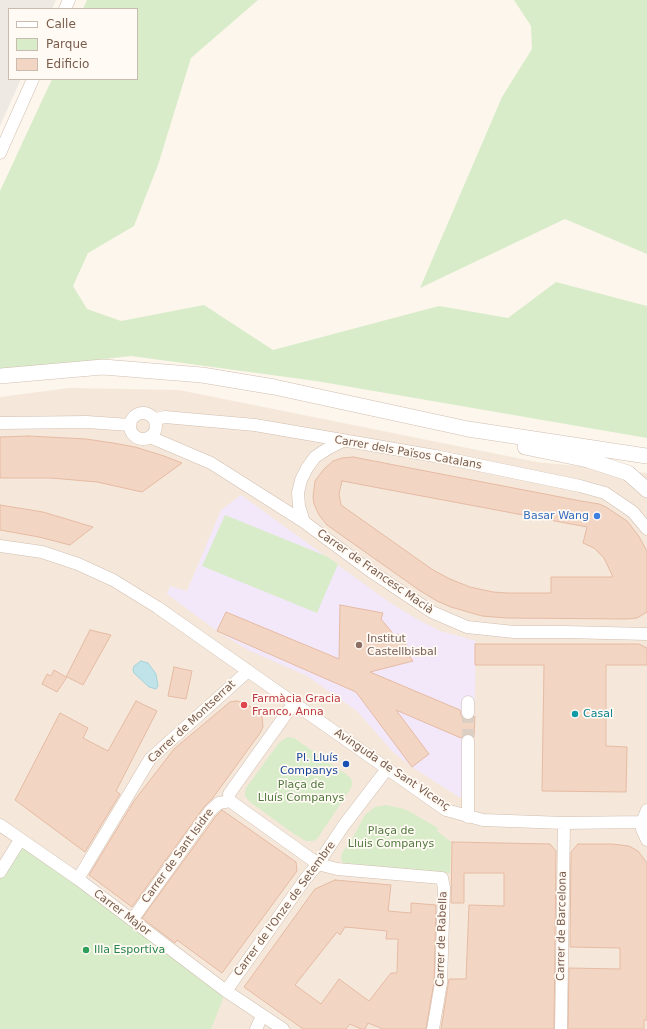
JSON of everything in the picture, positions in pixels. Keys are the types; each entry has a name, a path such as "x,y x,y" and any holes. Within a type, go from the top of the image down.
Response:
{"street":[{"path":"0,153 34,80"},
{"path":"0,376 103,367 202,375 274,387 468,429 647,456"},
{"path":"0,423 87,422 130,425 133,417 140,413 149,413 155,419 156,423 155,431 150,437"},
{"name":"Carrer dels Països Catalans","path":"155,419 165,417 254,425 435,456 580,486 605,493 633,512 647,529"},
{"name":"Carrer de Francesc Macià","path":"130,425 132,433 138,438 146,439 150,437 211,463 304,522 369,570 432,612 467,627 514,632 647,634"},
{"path":"468,429 525,447 588,460 628,473 647,490"},
{"path":"304,522 299,506 298,493 301,480 307,468 315,458 327,449 343,441"},
{"name":"Avinguda de Sant Vicenç","path":"0,546 42,552 78,564 113,580 157,607 446,810 483,820 564,823 642,822"},
{"name":"Carrer de Montserrat","path":"78,879 150,759 248,670"},
{"path":"294,704 229,794 230,801 318,864"},
{"path":"468,741 468,817"},
{"name":"Carrer de l'Onze de Setembre","path":"226,991 306,878 318,864 344,825 387,769"},
{"name":"Carrer de Sant Isidre","path":"132,920 210,811 219,803 230,801"},
{"path":"647,810 642,822 642,829 647,840"},
{"name":"Carrer de Barcelona","path":"561,1029 564,823"},
{"name":"Carrer Major","path":"0,825 78,879 226,991 282,1029"},
{"path":"0,872 20,840"},
{"name":"Carrer de Rabella","path":"318,864 337,869 442,878 444,888 441,982 433,1029"},
{"path":"256,1029 262,1016"}],"shaded area":[{"path":"0,0 56,0 52,8 8,8 8,80 21,80 0,126"},
{"path":"69,388 179,390 537,462 647,473 647,1029 0,1029 0,397"},
{"name":"Institut Castellbisbal","path":"241,495 389,602 440,631 476,641 473,798 459,797 412,767 393,752 357,711 307,676 248,650 217,631 167,594 170,586 187,591 221,510"}],"green space":[{"path":"87,0 258,0 191,58 158,165 134,226 88,253 73,286 87,309 121,321 204,305 273,350 439,306 508,318 556,282 647,306 647,438 316,381 131,356 0,371 0,191 52,80 138,80 138,8 83,8"},
{"path":"514,0 647,0 647,254 565,219 420,288 502,97 532,49 531,26"},
{"path":"225,515 326,556 338,564 317,613 202,566"},
{"name":"Plaça de Lluís Companys","path":"288,737 294,738 351,778 351,788 317,839 313,841 306,841 294,834 250,802 245,796 246,788 278,744"},
{"name":"Plaça de Lluis Companys","path":"386,805 404,809 438,828 437,831 451,842 450,873 343,863 341,859 342,853 365,815 375,807"},
{"name":"Illa Esportiva","path":"20,840 226,991 211,1029 0,1029 0,875"}],"water":[{"path":"141,661 148,663 156,674 158,686 156,689 149,687 134,673 134,666"}],"building":[{"path":"28,436 86,439 113,443 135,447 182,463 142,492 97,482 51,478 0,478 0,437"},
{"path":"353,457 599,504 606,507 627,521 638,535 647,551 647,612 637,618 627,619 507,618 482,616 451,607 437,601 327,525 319,515 314,504 313,497 315,481 324,469 333,461","holes":["342,481 587,527 583,543 594,548 604,558 613,577 551,577 551,593 493,592 470,587 433,570 341,505 339,494"]},
{"path":"0,505 43,512 93,527 70,545 39,537 0,530"},
{"path":"340,605 383,613 381,619 395,636 398,634 410,650 407,652 413,661 370,672 460,710 461,716 465,720 471,720 475,716 474,737 471,734 468,734 461,738 396,710 429,754 412,767 356,692 217,631 226,612 339,659"},
{"path":"90,630 111,635 83,685 67,677 57,692 42,684 47,674 51,676 54,670 66,677"},
{"path":"475,644 639,644 647,648 647,665 606,665 606,746 627,747 626,792 542,791 544,665 475,665"},
{"path":"174,667 192,671 186,699 168,696"},
{"path":"136,701 157,711 116,791 120,794 85,852 15,800 60,713 88,728 83,738 108,751"},
{"path":"230,702 244,702 258,712 262,717 263,727 260,733 212,799 204,807 132,907 89,875 134,801 174,749"},
{"path":"222,810 296,862 297,871 222,973 177,940 175,943 142,918 216,816"},
{"path":"452,842 550,844 556,851 554,1029 441,1029 449,979 466,979 469,905 504,906 504,873 464,873 464,903 451,903"},
{"path":"578,844 612,844 629,846 638,851 647,863 647,1020 644,1020 644,1029 568,1029 569,968 620,969 620,948 570,947 571,852"},
{"path":"335,880 391,885 388,911 411,913 411,903 436,905 434,982 426,1029 383,1029 368,1023 365,1029 361,1029 350,1024 346,1029 303,1029 244,987 315,889","holes":["345,927 387,931 386,939 398,939 397,973 391,973 369,1001 339,979 321,1004 295,985 337,932 340,935"]}],"tunnel":[{"path":"468,713 468,741"}],"place":[{"name":"Basar Wang","path":"597,516"},
{"name":"Institut Castellbisbal","path":"359,645"},
{"name":"Farmàcia Gracia Franco, Anna","path":"244,705"},
{"name":"Casal","path":"575,714"},
{"name":"Pl. Lluís Companys","path":"346,764"},
{"name":"Illa Esportiva","path":"86,950"}]}
